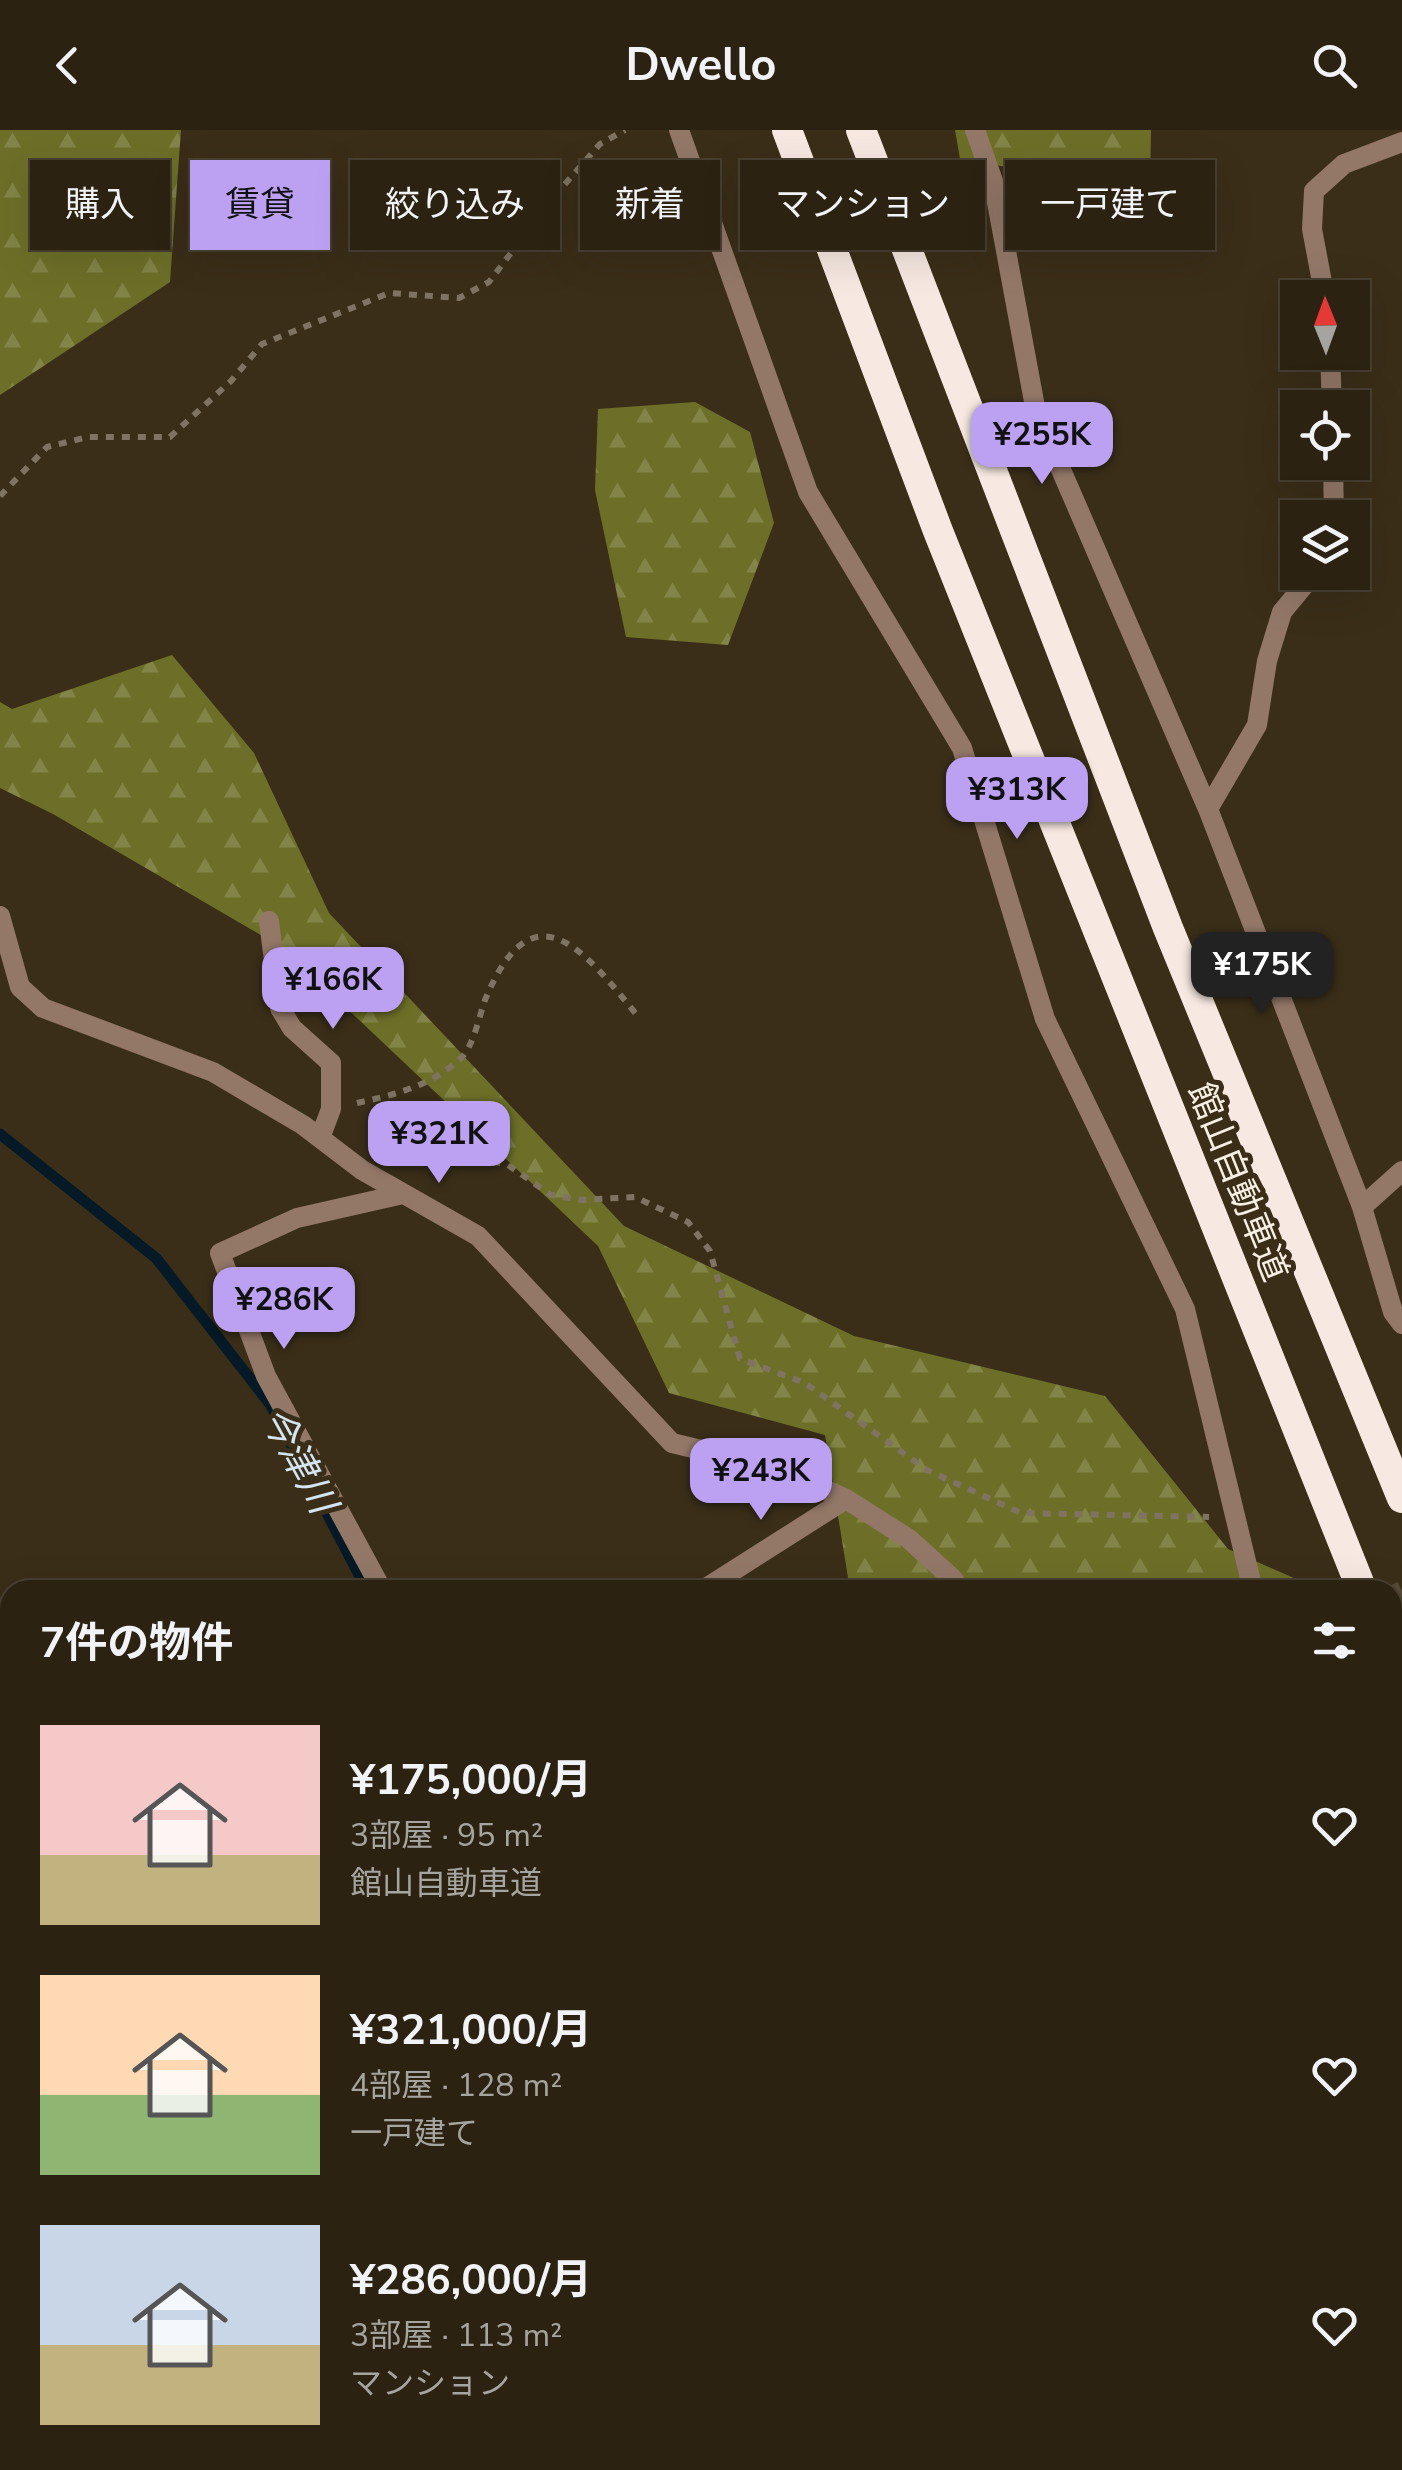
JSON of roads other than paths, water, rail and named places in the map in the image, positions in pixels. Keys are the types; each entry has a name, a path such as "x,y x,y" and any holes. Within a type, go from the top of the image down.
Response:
{"highway":[{"name":"館山自動車道","path":"787,130 1011,716 1358,1580"},
{"name":"館山自動車道","path":"860,130 1168,928 1402,1498"}],"street":[{"path":"679,130 808,492 962,748 1045,1020 1185,1309 1251,1580"},
{"path":"975,130 992,182 1036,412 1208,809 1362,1207 1393,1312 1402,1324"},
{"path":"1322,280 1312,229 1314,191 1344,164 1402,142"},
{"path":"1208,809 1257,725 1267,661 1282,612 1300,590"},
{"path":"0,916 20,987 43,1008 213,1072 403,1194 478,1236 672,1443 776,1468 846,1499 908,1540 954,1580"},
{"path":"269,921 280,1008 292,1028 331,1064 331,1109 320,1138"},
{"path":"1362,1207 1402,1171"},
{"path":"377,1580 266,1376 220,1253 297,1218 403,1194"},
{"path":"719,1580 846,1499"}],"waterway":[{"name":"今津川","path":"0,1134 156,1258 270,1404 362,1580"}]}
